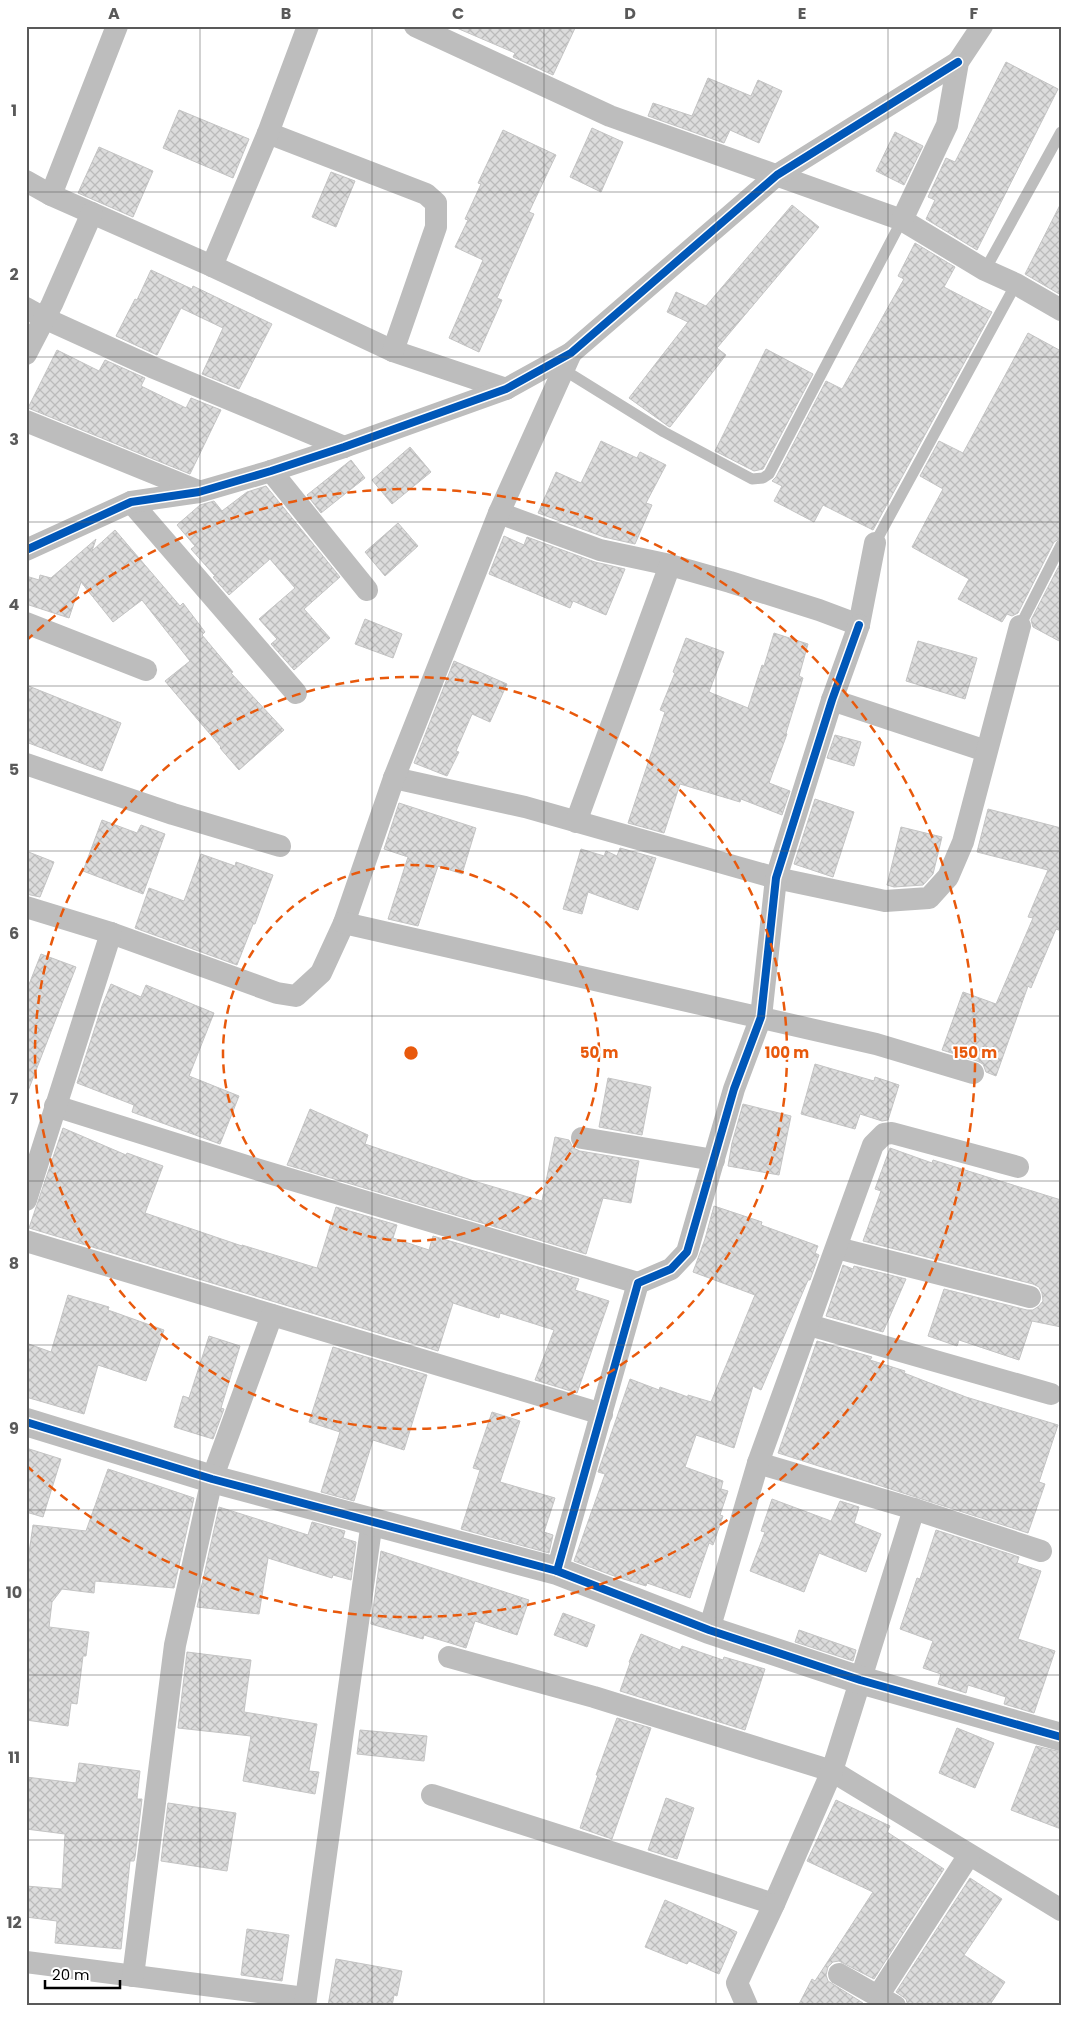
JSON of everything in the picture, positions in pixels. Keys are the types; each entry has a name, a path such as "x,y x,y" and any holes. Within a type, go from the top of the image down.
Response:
{"street":[{"path":"212,266 268,133 308,26"},
{"path":"415,26 610,116 902,220 985,270 1016,284 1061,310"},
{"path":"51,195 110,29"},
{"path":"902,220 946,125 958,62 974,30"},
{"path":"26,550 132,502 199,492 271,471 506,389 568,362 776,175 958,62"},
{"path":"268,133 426,194 436,203 436,227 393,350"},
{"path":"26,181 51,195 212,266 393,350 506,389"},
{"path":"26,354 35,313 92,213"},
{"path":"35,313 152,367 344,447"},
{"path":"26,907 112,933 277,993 296,996 321,973 344,923 394,778 499,513 568,362"},
{"path":"26,421 199,492"},
{"path":"271,471 367,590"},
{"path":"132,502 296,693"},
{"path":"499,513 600,550 670,565 819,610 859,625"},
{"path":"55,1106 256,1169 638,1283 671,1269 687,1252 734,1090 761,1017 776,878 832,700 859,625 875,543"},
{"path":"576,822 670,565"},
{"path":"26,623 146,670"},
{"path":"394,778 525,807 776,878 885,901 929,898 948,877 964,842 986,751 1020,626"},
{"path":"832,700 986,751"},
{"path":"26,764 173,814 280,846"},
{"path":"344,923 876,1044 973,1073"},
{"path":"26,1200 112,933"},
{"path":"709,1630 758,1463 873,1145 884,1134 892,1132 1018,1167"},
{"path":"582,1138 714,1160"},
{"path":"26,1241 602,1414"},
{"path":"837,1248 1030,1297"},
{"path":"557,1571 638,1283"},
{"path":"133,1976 176,1645 212,1478 272,1315"},
{"path":"809,1325 1051,1394"},
{"path":"26,1422 212,1478 557,1571 709,1630 860,1680 1061,1737"},
{"path":"758,1463 914,1509 1041,1551"},
{"path":"747,2006 737,1983 832,1771 914,1509"},
{"path":"26,1962 305,2002 372,1521"},
{"path":"449,1657 594,1698 832,1771 1061,1910"},
{"path":"432,1795 774,1904"},
{"path":"839,1974 887,2001 969,1855"}],"lane":[{"path":"985,270 1061,132"},
{"path":"568,362 664,432 752,479 763,478 769,474 902,220"},
{"path":"875,543 1016,284"},
{"path":"1020,626 1061,545"}],"building":[{"path":"452,26 576,26 553,75 513,57 515,53"},
{"path":"1006,62 1058,89 977,250 926,219 935,200 928,197 946,158 955,162"},
{"path":"708,78 751,96 758,80 782,91 759,143 730,130 724,143 648,116 653,103 692,116"},
{"path":"179,110 249,139 233,178 163,148"},
{"path":"592,128 623,142 601,192 570,177"},
{"path":"503,130 556,155 529,212 534,214 497,298 502,300 479,352 449,338 483,260 455,247 468,220 465,219 481,184 478,183"},
{"path":"895,132 923,146 904,185 876,171"},
{"path":"99,147 153,171 133,217 78,193"},
{"path":"331,172 355,181 336,227 312,217"},
{"path":"1061,203 1061,295 1025,274"},
{"path":"792,205 819,227 717,348 726,355 670,427 668,426 629,398 688,322 667,312 676,292 706,306"},
{"path":"915,243 955,267 944,287 992,312 873,530 823,505 814,522 774,501 782,486 772,481 776,477 826,381 842,389 904,279 898,276"},
{"path":"151,270 192,289 193,286 272,324 239,389 202,374 223,328 181,308 157,355 116,336 135,299 137,300"},
{"path":"1028,333 1061,351 1061,538 1054,542 1018,613 1012,616 1007,614 1002,622 958,599 969,579 912,547 943,489 920,476 939,441 963,453"},
{"path":"766,349 813,374 763,469 754,471 715,451"},
{"path":"57,350 99,371 105,360 145,378 141,386 186,408 191,398 221,410 190,474 28,408"},
{"path":"601,441 637,458 640,452 666,465 646,503 652,505 635,544 604,537 538,513 556,472 581,483"},
{"path":"410,447 431,472 392,504 372,480"},
{"path":"351,460 365,478 321,513 307,495"},
{"path":"266,486 340,577 304,609 330,638 294,670 271,644 277,639 259,619 295,588 270,559 229,595 191,549 195,546 177,525 200,505 214,501 222,511 247,492"},
{"path":"398,523 418,546 385,576 365,552"},
{"path":"115,530 180,606 183,603 205,632 202,635 233,672 231,673 284,730 239,770 165,681 190,661 142,600 113,622 81,582 69,618 26,604 26,576 39,580 40,575 51,578 96,539 92,551"},
{"path":"504,536 524,545 527,537 595,562 625,569 606,615 573,601 570,608 489,574"},
{"path":"1061,562 1061,642 1033,627 1031,620"},
{"path":"365,619 402,634 393,658 355,644"},
{"path":"774,633 808,644 799,676 803,678 787,734 769,783 790,791 782,815 741,799 740,802 680,784 664,833 628,823 665,712 660,710 675,673 673,672 686,638 724,652 709,692 748,708"},
{"path":"918,641 977,658 965,699 906,681"},
{"path":"454,661 507,684 490,722 472,714 456,751 459,752 447,776 414,763"},
{"path":"26,685 121,723 102,771 26,742"},
{"path":"835,735 861,742 854,766 827,758"},
{"path":"815,799 854,812 833,877 794,864"},
{"path":"399,803 476,828 462,874 438,866 418,926 388,919 408,857 384,849"},
{"path":"988,809 1061,828 1061,931 1056,929 1031,988 1028,986 996,1076 986,1072 983,1064 977,1061 942,1050 963,992 996,1004 1033,918 1028,917 1048,870 977,852"},
{"path":"102,820 137,833 141,825 165,834 143,894 83,871"},
{"path":"901,827 942,837 933,874 923,885 894,887 887,885"},
{"path":"620,848 656,858 638,910 588,892 582,914 563,909 581,849 604,856 606,851 617,856"},
{"path":"26,851 54,862 40,897 26,894"},
{"path":"201,854 235,866 236,862 273,875 237,965 135,928 149,888 184,901"},
{"path":"41,954 76,967 28,1091 26,992"},
{"path":"111,984 141,997 146,985 214,1013 189,1076 239,1096 220,1144 132,1112 134,1105 77,1083"},
{"path":"815,1064 874,1081 875,1077 899,1085 888,1120 882,1121 860,1114 855,1129 801,1114"},
{"path":"608,1078 651,1087 642,1135 599,1127"},
{"path":"743,1104 791,1116 779,1175 728,1166 732,1143"},
{"path":"310,1109 368,1135 365,1144 477,1182 542,1201 555,1137 569,1140 573,1148 580,1151 639,1161 631,1203 603,1198 586,1254 287,1165"},
{"path":"63,1128 126,1155 127,1153 163,1166 145,1213 242,1246 317,1268 336,1207 397,1225 393,1238 429,1250 433,1236 579,1279 575,1290 609,1301 577,1393 535,1380 554,1330 500,1313 499,1318 453,1303 438,1351 29,1228"},
{"path":"890,1148 932,1163 933,1160 1061,1200 1061,1327 1032,1321 1019,1360 959,1340 957,1346 928,1336 944,1289 1033,1310 1043,1301 1039,1287 863,1241 881,1191 875,1189"},
{"path":"714,1206 762,1222 761,1225 818,1246 815,1253 819,1255 810,1280 808,1280 761,1390 753,1386 734,1448 696,1435 685,1467 723,1481 721,1489 728,1491 720,1515 723,1516 713,1545 709,1543 690,1598 647,1583 646,1586 614,1576 574,1561 605,1474 598,1472 630,1379 659,1390 660,1387 688,1397 688,1395 711,1402 755,1295 693,1272"},
{"path":"843,1265 853,1269 854,1266 906,1279 883,1332 826,1316"},
{"path":"68,1295 109,1307 108,1310 164,1330 146,1381 98,1365 84,1414 26,1397 26,1343 51,1352"},
{"path":"209,1336 240,1346 221,1408 224,1409 213,1439 174,1427 183,1396 189,1398"},
{"path":"817,1341 872,1357 870,1360 905,1371 904,1373 966,1397 1058,1425 1039,1482 1045,1484 1028,1533 778,1453"},
{"path":"333,1347 427,1375 404,1450 373,1440 354,1501 321,1492 340,1432 309,1422"},
{"path":"492,1412 520,1421 500,1482 555,1498 544,1532 553,1535 549,1553 461,1529 480,1470 473,1468"},
{"path":"26,1448 61,1459 43,1517 26,1512"},
{"path":"108,1469 194,1498 174,1588 95,1581 94,1593 62,1589 52,1602 49,1627 89,1632 86,1656 83,1656 77,1704 71,1703 68,1726 26,1720 26,1574 33,1525 86,1531"},
{"path":"772,1499 831,1521 840,1501 859,1507 854,1523 881,1534 866,1572 819,1553 804,1592 750,1571 765,1532 761,1531"},
{"path":"219,1507 308,1535 312,1522 345,1531 343,1538 356,1542 351,1580 333,1575 332,1578 268,1558 259,1614 197,1607"},
{"path":"936,1530 1019,1557 1017,1563 1041,1571 1018,1639 1055,1651 1034,1713 1004,1704 1006,1697 968,1685 966,1693 938,1684 941,1674 923,1668 933,1641 900,1629 917,1578 920,1579"},
{"path":"381,1551 529,1600 517,1635 475,1621 466,1648 424,1635 423,1639 371,1624"},
{"path":"563,1613 595,1625 587,1647 554,1635"},
{"path":"799,1630 856,1650 853,1661 795,1642"},
{"path":"641,1634 680,1650 682,1646 723,1660 724,1657 765,1669 745,1730 620,1691 629,1662"},
{"path":"187,1652 251,1660 244,1712 317,1724 309,1771 319,1772 315,1794 243,1781 251,1736 178,1728"},
{"path":"617,1718 651,1728 612,1839 580,1828 598,1775 596,1775"},
{"path":"957,1728 994,1743 975,1788 939,1773"},
{"path":"360,1730 427,1736 424,1761 357,1754"},
{"path":"1036,1746 1061,1752 1061,1829 1011,1810"},
{"path":"79,1763 140,1771 137,1799 142,1799 135,1857 134,1861 130,1861 121,1949 55,1943 57,1921 26,1917 26,1886 62,1889 65,1834 26,1829 26,1777 76,1783"},
{"path":"666,1798 694,1808 677,1859 648,1850"},
{"path":"836,1800 890,1826 887,1832 944,1869 874,1979 839,1961 833,1962 828,1967 826,1975 828,1981 863,2003 861,2006 798,2006 812,1979 815,1981 873,1892 807,1861"},
{"path":"168,1803 236,1813 227,1871 161,1861"},
{"path":"970,1878 1002,1899 964,1955 1005,1982 989,2006 908,2006 906,1999 896,1992"},
{"path":"665,1900 737,1932 719,1974 689,1961 687,1964 645,1947"},
{"path":"247,1929 289,1935 282,1981 241,1975"},
{"path":"336,1959 402,1971 397,1996 394,1995 392,2006 328,2006"}],"cycle path":[{"path":"26,550 131,502 199,492 271,471 506,389 571,353 777,175 958,62"},
{"path":"557,1571 638,1283 671,1269 687,1252 734,1089 761,1017 776,878 832,700 859,625"},
{"path":"26,1422 212,1479 557,1571 709,1630 860,1680 1061,1737"}]}
